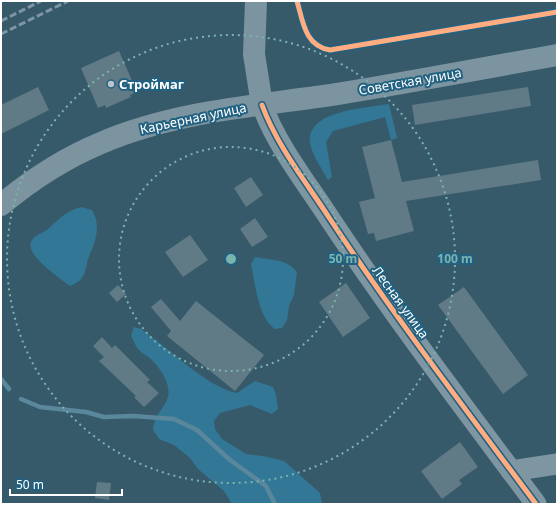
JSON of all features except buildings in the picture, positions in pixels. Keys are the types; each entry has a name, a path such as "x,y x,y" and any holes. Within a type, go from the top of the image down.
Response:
{"main road":[{"path":"256,1 254,54 262,105"},
{"name":"Советская улица","path":"262,105 394,84 557,55"},
{"name":"Карьерная улица","path":"1,205 62,162 117,136 162,122 262,105"}],"street":[{"name":"Лесная улица","path":"262,105 282,147 373,283 536,504"},
{"path":"511,471 557,464"}],"shaded area":[{"path":"389,104 397,138 391,140 385,117 333,131 326,142 332,177 328,180 315,157 310,143 311,132 317,124 327,117 353,109"},
{"path":"81,207 92,210 95,216 97,232 83,277 70,286 38,260 33,253 31,242 34,237 48,229 63,216"},
{"path":"255,257 284,262 297,272 294,295 289,306 287,320 282,328 275,329 269,324 261,309 251,264"},
{"path":"134,327 141,329 152,337 200,375 225,389 237,393 255,381 273,387 278,409 272,414 250,405 220,413 214,421 215,429 222,439 246,454 284,461 320,493 322,504 232,504 224,491 198,469 190,458 174,445 159,439 153,430 155,420 168,397 168,386 158,367 136,346 131,336"}],"waterway":[{"path":"1,379 9,389"},
{"path":"21,399 40,407 86,412 104,417 133,416 174,419 197,430 230,460 266,486 275,504"}],"railway":[{"path":"1,21 41,1"},
{"path":"1,34 68,1"}],"cycle path":[{"path":"297,1 303,25 310,38 315,44 330,50 557,12"},
{"path":"262,105 268,120 284,149 355,256 431,363 536,504"}],"place":[{"name":"Строймаг","path":"111,84"}]}
